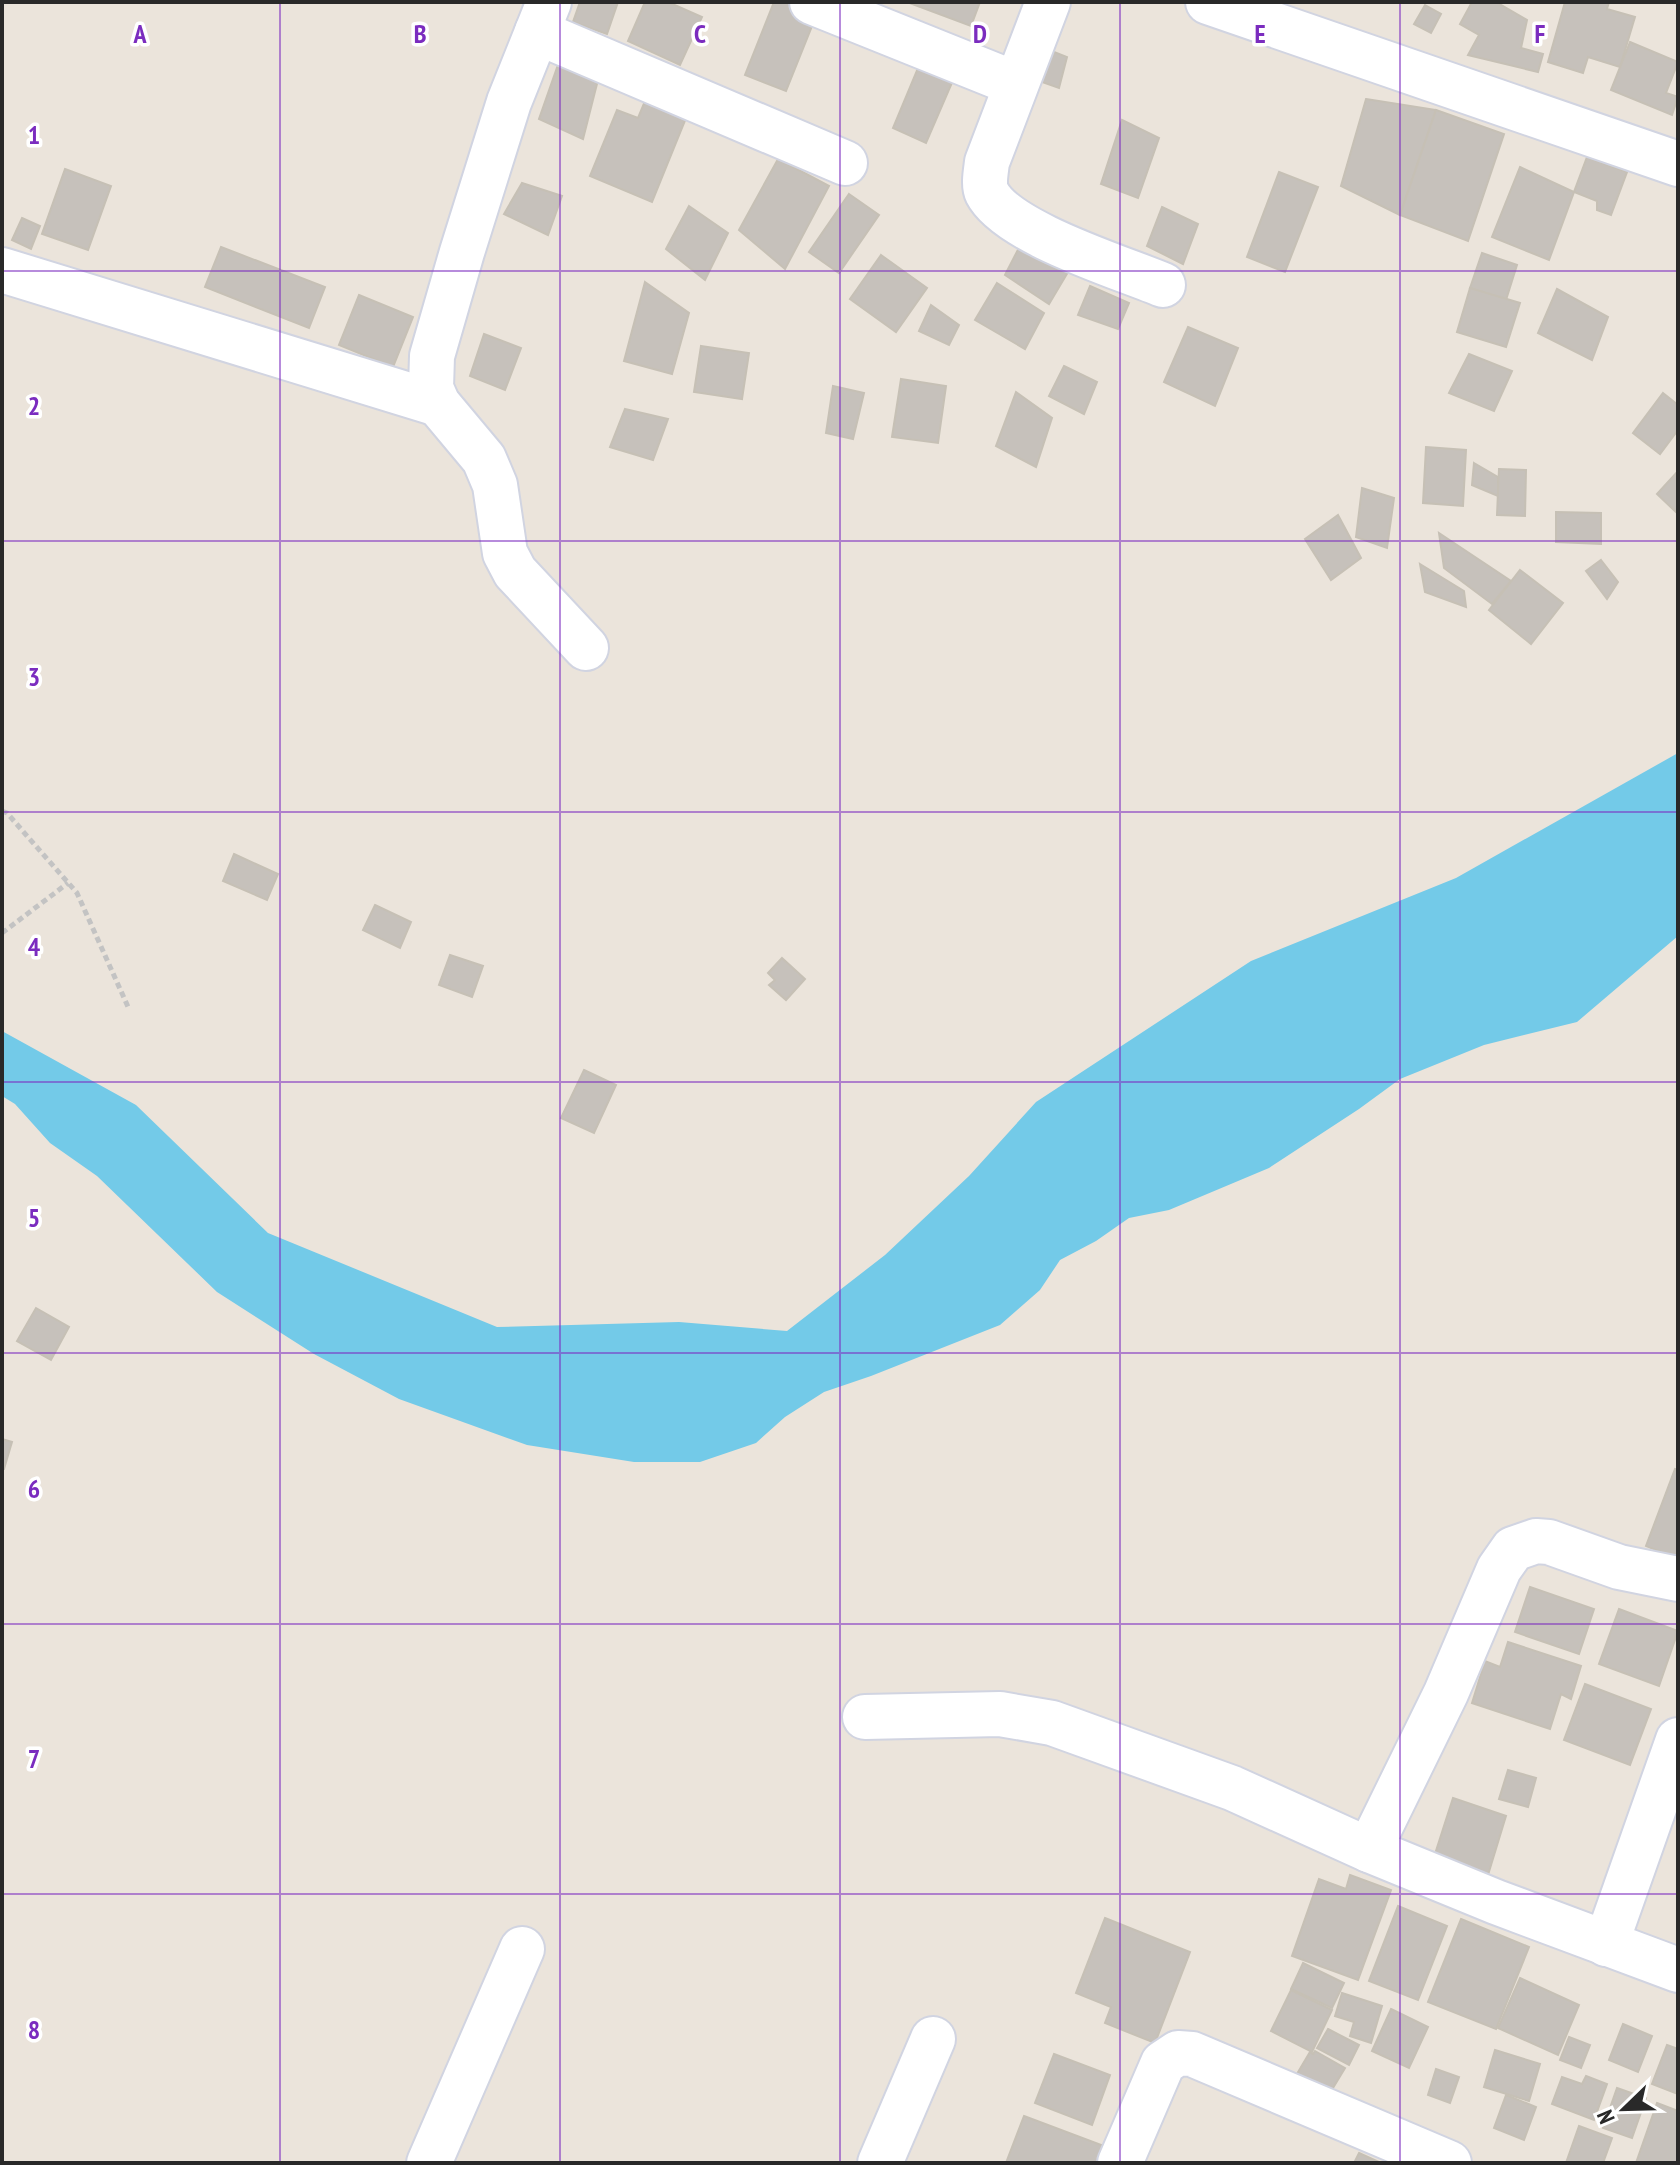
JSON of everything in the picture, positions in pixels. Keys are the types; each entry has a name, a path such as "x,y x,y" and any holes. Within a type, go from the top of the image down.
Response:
{"street":[{"path":"812,2 1016,84"},
{"path":"1048,2 987,162 985,190 1000,211 1050,239 1163,285"},
{"path":"1208,2 1678,164"},
{"path":"586,648 515,572 505,553 495,485 484,459 438,404 431,388 432,356 509,102 543,17 845,163"},
{"path":"2,270 438,404"},
{"path":"1369,1850 1446,1693 1499,1569 1513,1549 1536,1541 1549,1542 1619,1567 1678,1579"},
{"path":"865,1717 1000,1714 1052,1723 1232,1788 1369,1850 1678,1970"},
{"path":"1606,1944 1678,1740"},
{"path":"429,2163 522,1949"},
{"path":"880,2163 933,2039"},
{"path":"1120,2163 1163,2063 1178,2053 1192,2054 1449,2163"}],"path":[{"path":"2,811 77,893 129,1009"},
{"path":"2,933 68,883"}],"water":[{"path":"1678,753 1678,936 1577,1022 1484,1045 1400,1079 1269,1168 1169,1210 1129,1218 1096,1241 1060,1260 1040,1290 1000,1325 824,1392 785,1417 756,1443 700,1462 634,1462 527,1445 399,1399 314,1354 217,1292 97,1176 50,1143 15,1104 2,1096 2,1031 136,1105 268,1233 497,1327 679,1322 787,1331 885,1255 969,1176 1036,1102 1251,961 1456,878"}],"building":[{"path":"580,2 618,2 607,34 573,22"},
{"path":"645,2 668,2 702,17 680,65 628,41"},
{"path":"774,2 789,2 814,21 786,91 745,75"},
{"path":"907,2 980,2 971,26"},
{"path":"1472,2 1496,2 1527,20 1521,48 1543,54 1538,72 1468,55 1479,35 1460,24"},
{"path":"1565,2 1609,2 1607,9 1635,17 1620,67 1588,57 1583,73 1548,62"},
{"path":"1425,5 1441,14 1431,33 1414,24"},
{"path":"1630,42 1678,62 1666,93 1678,97 1672,115 1611,90"},
{"path":"1049,50 1067,57 1059,88 1039,81"},
{"path":"923,56 957,71 926,143 893,128"},
{"path":"559,62 600,72 583,139 539,119"},
{"path":"1366,99 1436,110 1400,215 1341,186"},
{"path":"645,101 686,118 652,202 590,176 617,110 638,118"},
{"path":"1436,110 1504,134 1468,241 1400,215"},
{"path":"1122,120 1159,138 1138,198 1101,184"},
{"path":"1587,157 1627,172 1611,215 1597,210 1597,201 1574,192"},
{"path":"778,159 829,186 785,269 739,230"},
{"path":"1520,167 1574,192 1549,260 1492,237"},
{"path":"65,169 111,186 88,250 42,234"},
{"path":"1279,172 1318,187 1285,272 1247,257"},
{"path":"522,183 562,196 548,235 504,214"},
{"path":"849,194 879,215 839,273 809,252"},
{"path":"689,206 728,233 705,280 666,249"},
{"path":"1162,207 1198,224 1183,264 1147,246"},
{"path":"22,218 40,226 31,249 12,240"},
{"path":"1027,232 1071,267 1049,304 1005,275"},
{"path":"221,247 325,287 309,328 205,287"},
{"path":"1482,253 1517,265 1506,300 1470,288"},
{"path":"881,255 927,288 896,332 850,299"},
{"path":"645,282 689,313 672,374 624,361"},
{"path":"997,283 1044,313 1025,349 975,320"},
{"path":"1090,286 1129,303 1118,329 1078,315"},
{"path":"1470,288 1520,303 1506,347 1457,332"},
{"path":"1557,289 1608,317 1592,360 1538,333"},
{"path":"359,295 413,317 393,367 339,345"},
{"path":"931,305 959,325 949,345 919,331"},
{"path":"1188,327 1238,348 1215,406 1164,382"},
{"path":"484,334 521,348 505,390 470,376"},
{"path":"701,346 749,353 742,399 694,392"},
{"path":"1469,354 1512,371 1494,411 1449,393"},
{"path":"1064,366 1097,382 1084,414 1049,396"},
{"path":"901,379 946,386 938,443 892,437"},
{"path":"833,386 864,393 853,439 826,433"},
{"path":"1016,392 1052,418 1036,467 996,446"},
{"path":"1663,393 1678,405 1678,430 1660,454 1633,433"},
{"path":"625,409 668,419 653,460 610,447"},
{"path":"1426,447 1466,450 1463,506 1423,503"},
{"path":"1474,463 1498,477 1498,496 1472,485"},
{"path":"1499,469 1526,470 1525,516 1497,515"},
{"path":"1678,471 1678,514 1657,494"},
{"path":"1362,488 1394,498 1387,548 1356,537"},
{"path":"1556,512 1601,513 1601,544 1556,542"},
{"path":"1338,515 1361,558 1331,580 1305,539"},
{"path":"1439,533 1511,581 1492,604 1444,568"},
{"path":"1601,560 1618,582 1607,599 1586,571"},
{"path":"1420,564 1464,591 1466,607 1425,592"},
{"path":"1520,570 1563,603 1531,644 1489,610"},
{"path":"234,854 278,874 267,900 223,881"},
{"path":"375,905 411,922 400,948 363,930"},
{"path":"450,955 483,966 472,997 439,985"},
{"path":"782,958 805,979 786,1000 769,985 775,980 768,973"},
{"path":"584,1070 616,1085 594,1133 561,1118"},
{"path":"36,1308 69,1327 51,1360 17,1341"},
{"path":"2,1439 12,1442 4,1469 2,1469"},
{"path":"1675,1469 1678,1470 1678,1559 1646,1546"},
{"path":"1530,1587 1594,1609 1579,1654 1515,1632"},
{"path":"1619,1609 1678,1631 1659,1686 1599,1664"},
{"path":"1508,1642 1581,1666 1571,1699 1561,1694 1550,1729 1472,1703 1485,1661 1500,1667"},
{"path":"1585,1684 1651,1709 1630,1765 1564,1740"},
{"path":"1508,1770 1536,1778 1528,1807 1499,1799"},
{"path":"1453,1798 1506,1816 1488,1875 1434,1857"},
{"path":"1350,1875 1391,1890 1358,1980 1292,1956 1319,1879 1346,1889"},
{"path":"1398,1906 1447,1926 1418,2000 1369,1981"},
{"path":"1105,1918 1190,1952 1155,2043 1105,2023 1111,2007 1076,1993"},
{"path":"1461,1919 1529,1947 1496,2029 1428,2002"},
{"path":"1303,1963 1344,1983 1332,2008 1291,1989"},
{"path":"1520,1978 1579,2005 1558,2055 1498,2028"},
{"path":"1291,1990 1332,2010 1312,2052 1271,2031"},
{"path":"1342,1993 1382,2006 1371,2043 1350,2036 1354,2022 1335,2016"},
{"path":"1391,2009 1428,2027 1409,2068 1372,2051"},
{"path":"1623,2024 1652,2036 1638,2072 1609,2060"},
{"path":"1328,2029 1359,2045 1349,2065 1317,2048"},
{"path":"1569,2037 1590,2045 1581,2068 1560,2060"},
{"path":"1667,2045 1678,2049 1678,2094 1652,2084"},
{"path":"1495,2050 1540,2064 1529,2101 1484,2087"},
{"path":"1315,2051 1345,2068 1330,2093 1297,2074 1310,2052 1313,2054"},
{"path":"1054,2054 1110,2075 1092,2125 1035,2103"},
{"path":"1436,2069 1459,2077 1450,2103 1428,2095"},
{"path":"1586,2076 1607,2084 1594,2120 1552,2104 1562,2077 1582,2084"},
{"path":"1617,2088 1646,2098 1632,2138 1603,2128"},
{"path":"1506,2095 1536,2107 1524,2140 1494,2128"},
{"path":"1657,2103 1678,2111 1678,2163 1636,2163"},
{"path":"1024,2116 1112,2149 1106,2163 1006,2163"},
{"path":"1579,2126 1612,2138 1603,2163 1566,2163"},
{"path":"1359,2153 1381,2163 1354,2163"}]}
